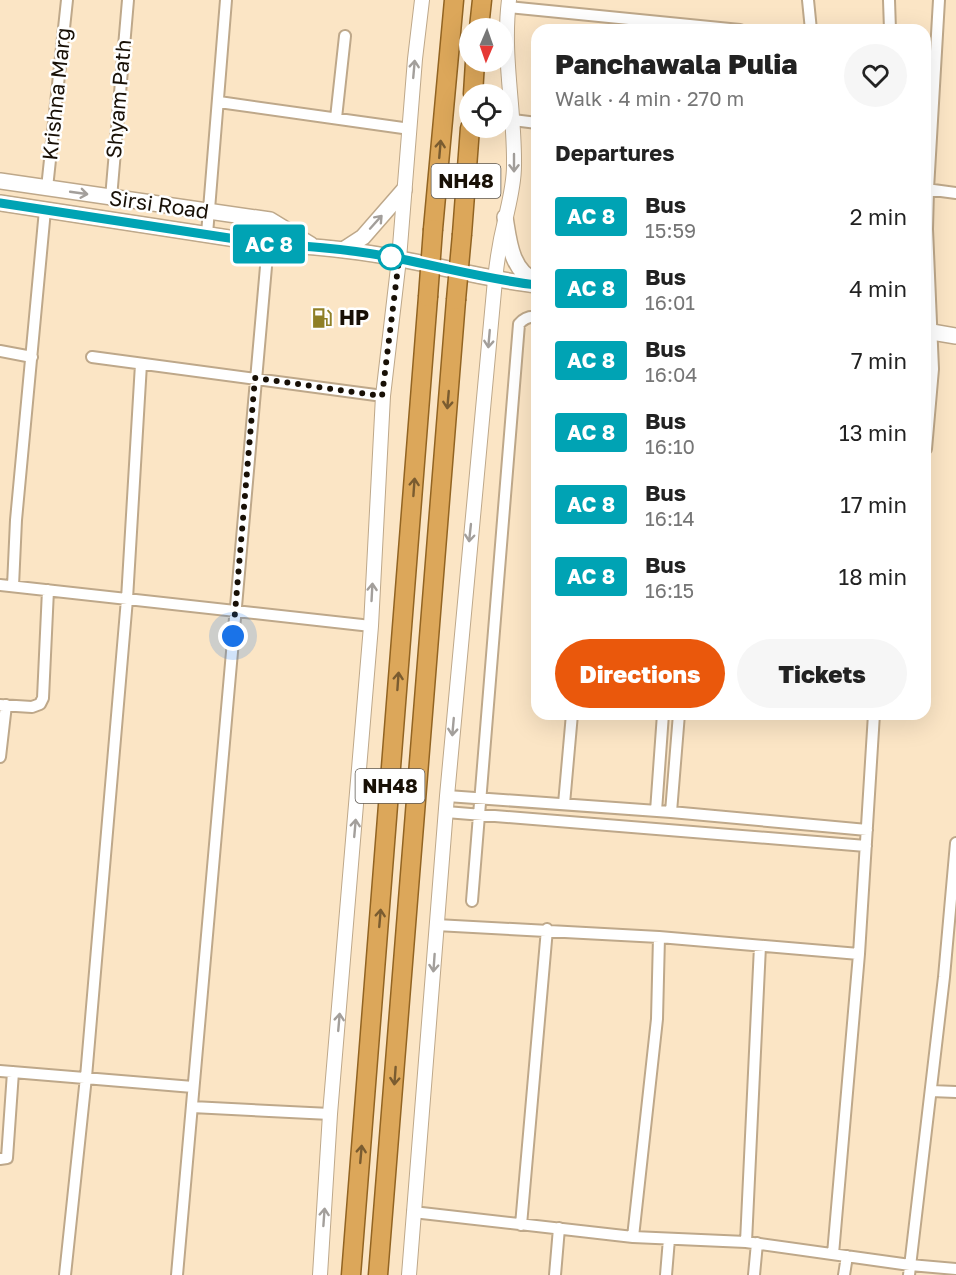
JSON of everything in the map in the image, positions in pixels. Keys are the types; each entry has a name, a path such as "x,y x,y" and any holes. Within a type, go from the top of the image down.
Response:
{"highway":[{"name":"NH48","path":"351,1275 433,229 454,0"},
{"path":"480,18 482,0"},
{"name":"NH48","path":"378,1275 469,138"}],"main road":[{"name":"Sirsi Road","path":"0,181 270,220 312,246"},
{"path":"343,250 363,237 404,190"},
{"name":"Sirsi Road","path":"0,203 268,244 343,250 399,259 495,280 531,283"},
{"path":"506,217 514,260 531,279"},
{"path":"931,332 956,336"}],"street":[{"name":"Krishna Marg","path":"47,188 67,0"},
{"name":"Shyam Path","path":"111,198 128,0"},
{"path":"207,234 226,0"},
{"path":"320,1275 330,1114 370,626 382,396 399,259 422,0"},
{"path":"808,0 810,24"},
{"path":"889,0 890,24"},
{"path":"931,126 939,0"},
{"path":"509,84 507,60 508,3 688,24"},
{"path":"336,118 345,36"},
{"path":"219,102 410,129"},
{"path":"409,1275 413,1212 420,1160 447,796 495,280 512,193 513,120 531,122"},
{"path":"931,190 956,193"},
{"path":"13,586 16,520 45,210"},
{"path":"177,1275 268,244"},
{"path":"472,901 519,324 523,320 531,318"},
{"path":"0,351 32,357"},
{"path":"931,354 933,369 931,392"},
{"path":"92,357 382,396"},
{"path":"65,1275 86,1077 127,599 141,364"},
{"path":"0,585 370,626"},
{"path":"0,758 3,705 32,707 40,705 43,698 48,590"},
{"path":"564,804 571,720"},
{"path":"656,811 663,720"},
{"path":"671,812 679,720"},
{"path":"833,1254 859,954 874,720"},
{"path":"447,796 671,812 867,830"},
{"path":"446,812 866,846"},
{"path":"909,1270 931,1090 956,843"},
{"path":"436,925 547,929 859,954"},
{"path":"521,1225 547,929"},
{"path":"633,1237 657,1019 659,937"},
{"path":"754,1275 752,1242 760,946"},
{"path":"0,1071 193,1087"},
{"path":"0,1159 7,1158 13,1072"},
{"path":"931,1090 956,1092"},
{"path":"192,1107 330,1114"},
{"path":"413,1212 633,1237 752,1242 847,1256 909,1270 956,1269"},
{"path":"555,1275 559,1228"},
{"path":"666,1275 669,1239"},
{"path":"844,1275 847,1256"}],"bus line":[{"path":"0,203 268,244 312,246 399,259 495,280 531,284"}],"place":[{"name":"HP","path":"322,318"}],"route":[{"path":"233,636 255,378 382,396 399,259 391,257"}]}
